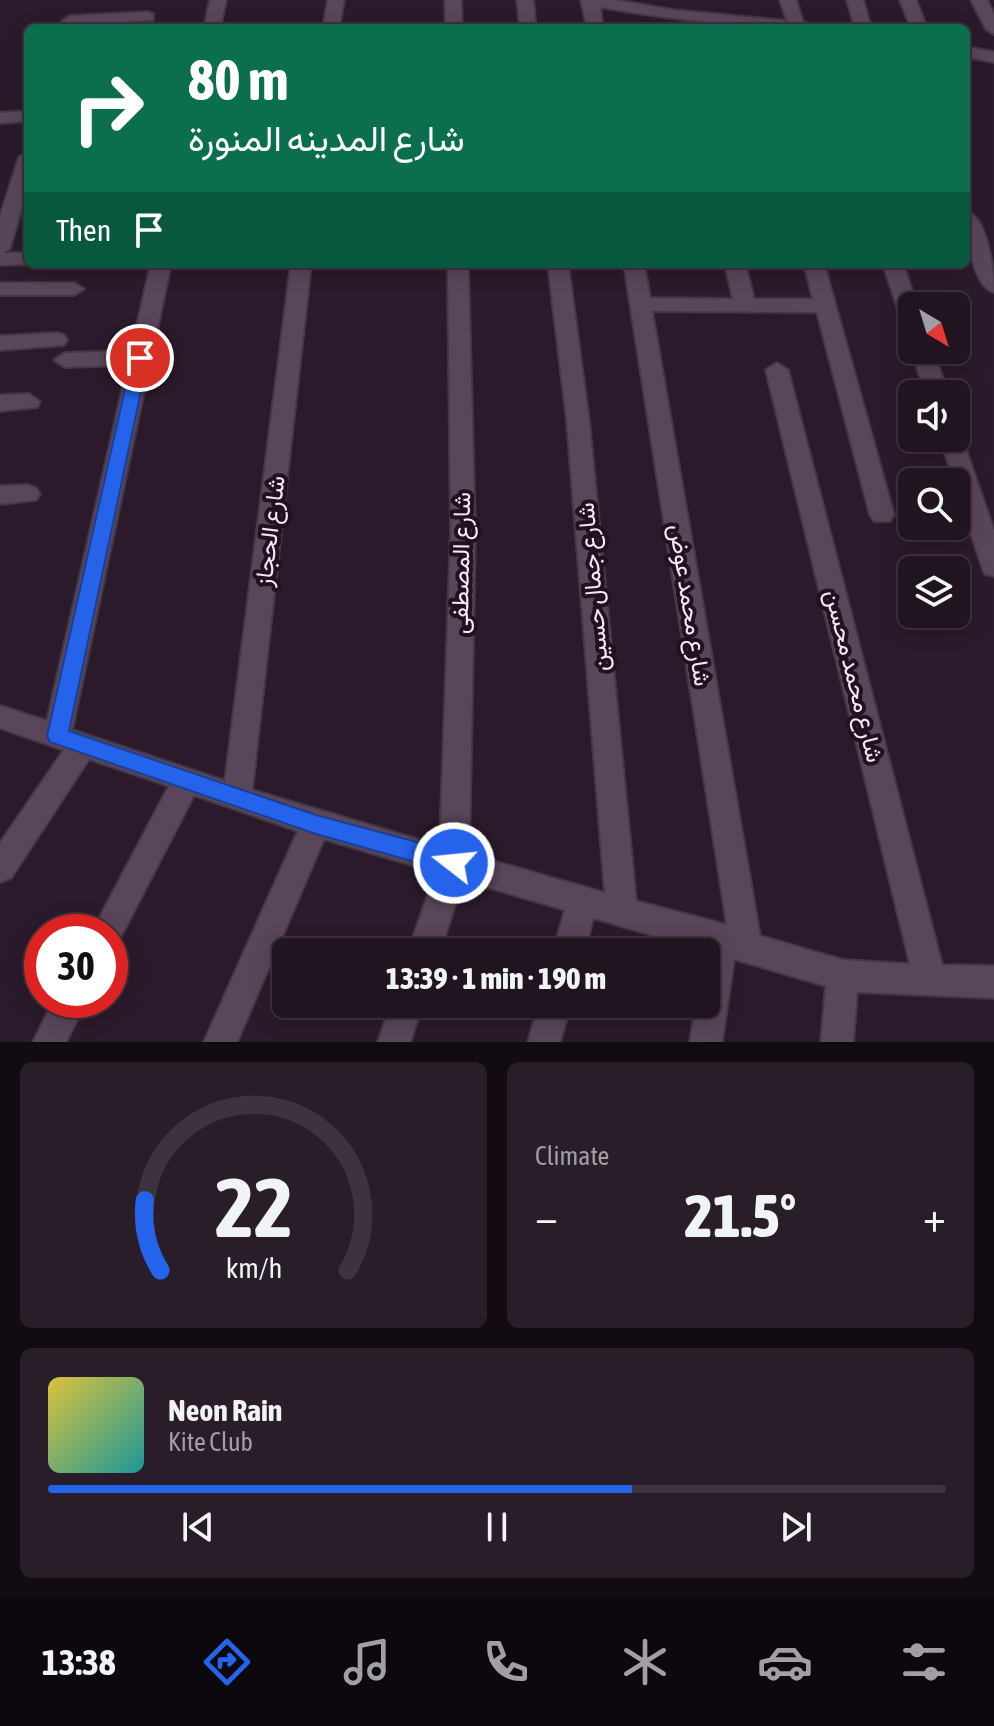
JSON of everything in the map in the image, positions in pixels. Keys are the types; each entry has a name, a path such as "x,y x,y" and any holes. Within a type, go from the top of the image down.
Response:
{"street":[{"path":"76,0 69,24 146,23 152,0"},
{"path":"213,24 218,0"},
{"path":"332,24 336,0"},
{"path":"453,0 454,24"},
{"path":"525,0 528,24"},
{"path":"594,24 590,0 627,3 675,21 737,23"},
{"path":"722,0 737,23"},
{"path":"788,0 802,24"},
{"path":"855,0 862,24"},
{"path":"908,0 917,24"},
{"path":"979,0 994,29"},
{"path":"970,53 994,57"},
{"path":"0,118 24,116"},
{"path":"0,248 20,209 24,182"},
{"path":"970,227 994,286"},
{"path":"0,259 24,259"},
{"path":"0,868 70,740 140,358 160,268"},
{"name":"شارع الحجاز","path":"237,797 301,268"},
{"name":"شارع المصطفى","path":"429,938 454,863 463,532 458,268"},
{"name":"شارع جمال حسين","path":"559,268 578,421 622,910"},
{"name":"شارع محمد عوض","path":"635,268 734,942 706,1042"},
{"path":"736,268 745,305"},
{"path":"815,268 882,515"},
{"path":"894,268 902,292"},
{"path":"0,289 74,289"},
{"path":"640,304 827,306"},
{"path":"0,343 140,358"},
{"name":"شارع محمد محسن","path":"777,370 930,981"},
{"path":"0,403 29,402"},
{"path":"957,452 988,532 994,567"},
{"path":"0,495 28,494"},
{"path":"0,717 316,824 843,975 994,982"},
{"path":"116,914 187,780"},
{"path":"220,1042 316,824"},
{"path":"573,938 583,899"},
{"path":"837,1042 843,975"},
{"path":"49,1042 62,1018"},
{"path":"394,1042 402,1018"},
{"path":"544,1042 551,1018"}],"route":[{"path":"140,358 57,736 316,824 454,863"}]}
